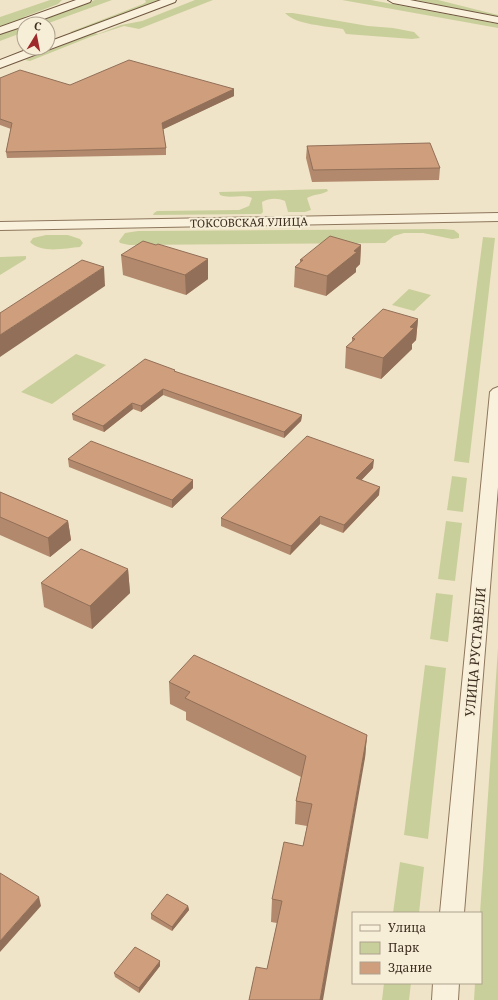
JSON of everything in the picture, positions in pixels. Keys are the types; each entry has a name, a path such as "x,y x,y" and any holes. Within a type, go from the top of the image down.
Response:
{"main road":[{"path":"0,31 86,0"},
{"path":"56,43 172,0"},
{"path":"393,0 498,20"},
{"path":"474,4 498,11"},
{"path":"0,64 21,56"}],"street":[{"name":"ТОКСОВСКАЯ УЛИЦА","path":"0,226 498,217"},
{"name":"УЛИЦА РУСТАВЕЛИ","path":"452,912 498,392"},
{"path":"445,1000 446,984"}],"green space":[{"path":"50,0 62,0 58,4 27,16 16,16 16,22 0,27 0,17"},
{"path":"95,0 112,0 56,20 56,16 51,16"},
{"path":"145,0 159,0 74,33 70,32 143,4 146,2"},
{"path":"195,0 213,0 139,29 124,26 90,37 56,51 56,48 94,33 98,34 121,25 142,21"},
{"path":"342,0 371,0 498,24 498,28"},
{"path":"416,0 438,0 498,15 498,17"},
{"path":"285,13 293,13 368,26 393,28 414,32 420,38 412,39 346,34 343,29 304,23 290,17"},
{"path":"16,29 16,35 0,41 0,34"},
{"path":"35,56 42,56 30,61 25,60"},
{"path":"327,189 328,191 307,198 311,210 305,212 288,212 285,201 274,199 262,202 263,212 261,214 153,215 157,211 239,210 249,206 252,198 244,196 224,196 220,195 219,192"},
{"path":"454,230 459,234 459,238 452,239 423,233 404,233 394,236 385,243 129,245 120,243 119,241 125,233 138,231"},
{"path":"46,235 68,235 80,239 83,243 80,247 47,249 35,246 30,242 33,238"},
{"path":"483,237 495,238 469,463 454,461"},
{"path":"26,256 26,259 0,275 0,257"},
{"path":"409,289 431,295 414,311 392,305"},
{"path":"76,354 106,365 52,404 21,392"},
{"path":"452,476 467,478 463,512 447,510"},
{"path":"446,521 462,523 455,581 438,579"},
{"path":"436,593 453,595 448,642 430,639"},
{"path":"498,648 498,1000 474,1000 475,984 482,984 482,912 480,912"},
{"path":"425,665 446,668 428,839 404,835"},
{"path":"400,862 424,867 419,912 393,912"},
{"path":"384,984 411,984 409,1000 382,1000"}],"building":[{"path":"129,60 234,89 162,123 166,148 6,152 12,123 0,119 0,78 20,70 70,85"},
{"path":"430,143 440,168 313,170 307,146"},
{"path":"330,236 361,245 354,251 357,252 327,276 295,267 303,260 300,260"},
{"path":"143,241 208,259 185,275 121,255"},
{"path":"82,260 104,267 0,335 0,313"},
{"path":"383,309 418,319 410,327 414,328 383,358 346,347 355,339 352,338"},
{"path":"145,359 175,370 174,371 302,415 284,432 163,389 141,406 132,403 103,426 72,414"},
{"path":"307,436 374,460 356,478 380,487 344,525 320,516 291,546 221,518"},
{"path":"91,441 193,480 172,500 68,459"},
{"path":"0,492 68,521 48,538 0,517"},
{"path":"81,549 128,569 90,606 41,583"},
{"path":"194,655 367,735 320,1000 249,1000 256,967 267,969 282,901 272,899 284,842 303,846 312,804 296,801 306,756 185,698 190,692 169,682"},
{"path":"0,873 39,897 0,941"},
{"path":"167,894 188,906 172,927 151,914"},
{"path":"135,947 160,961 139,988 114,973"}]}
